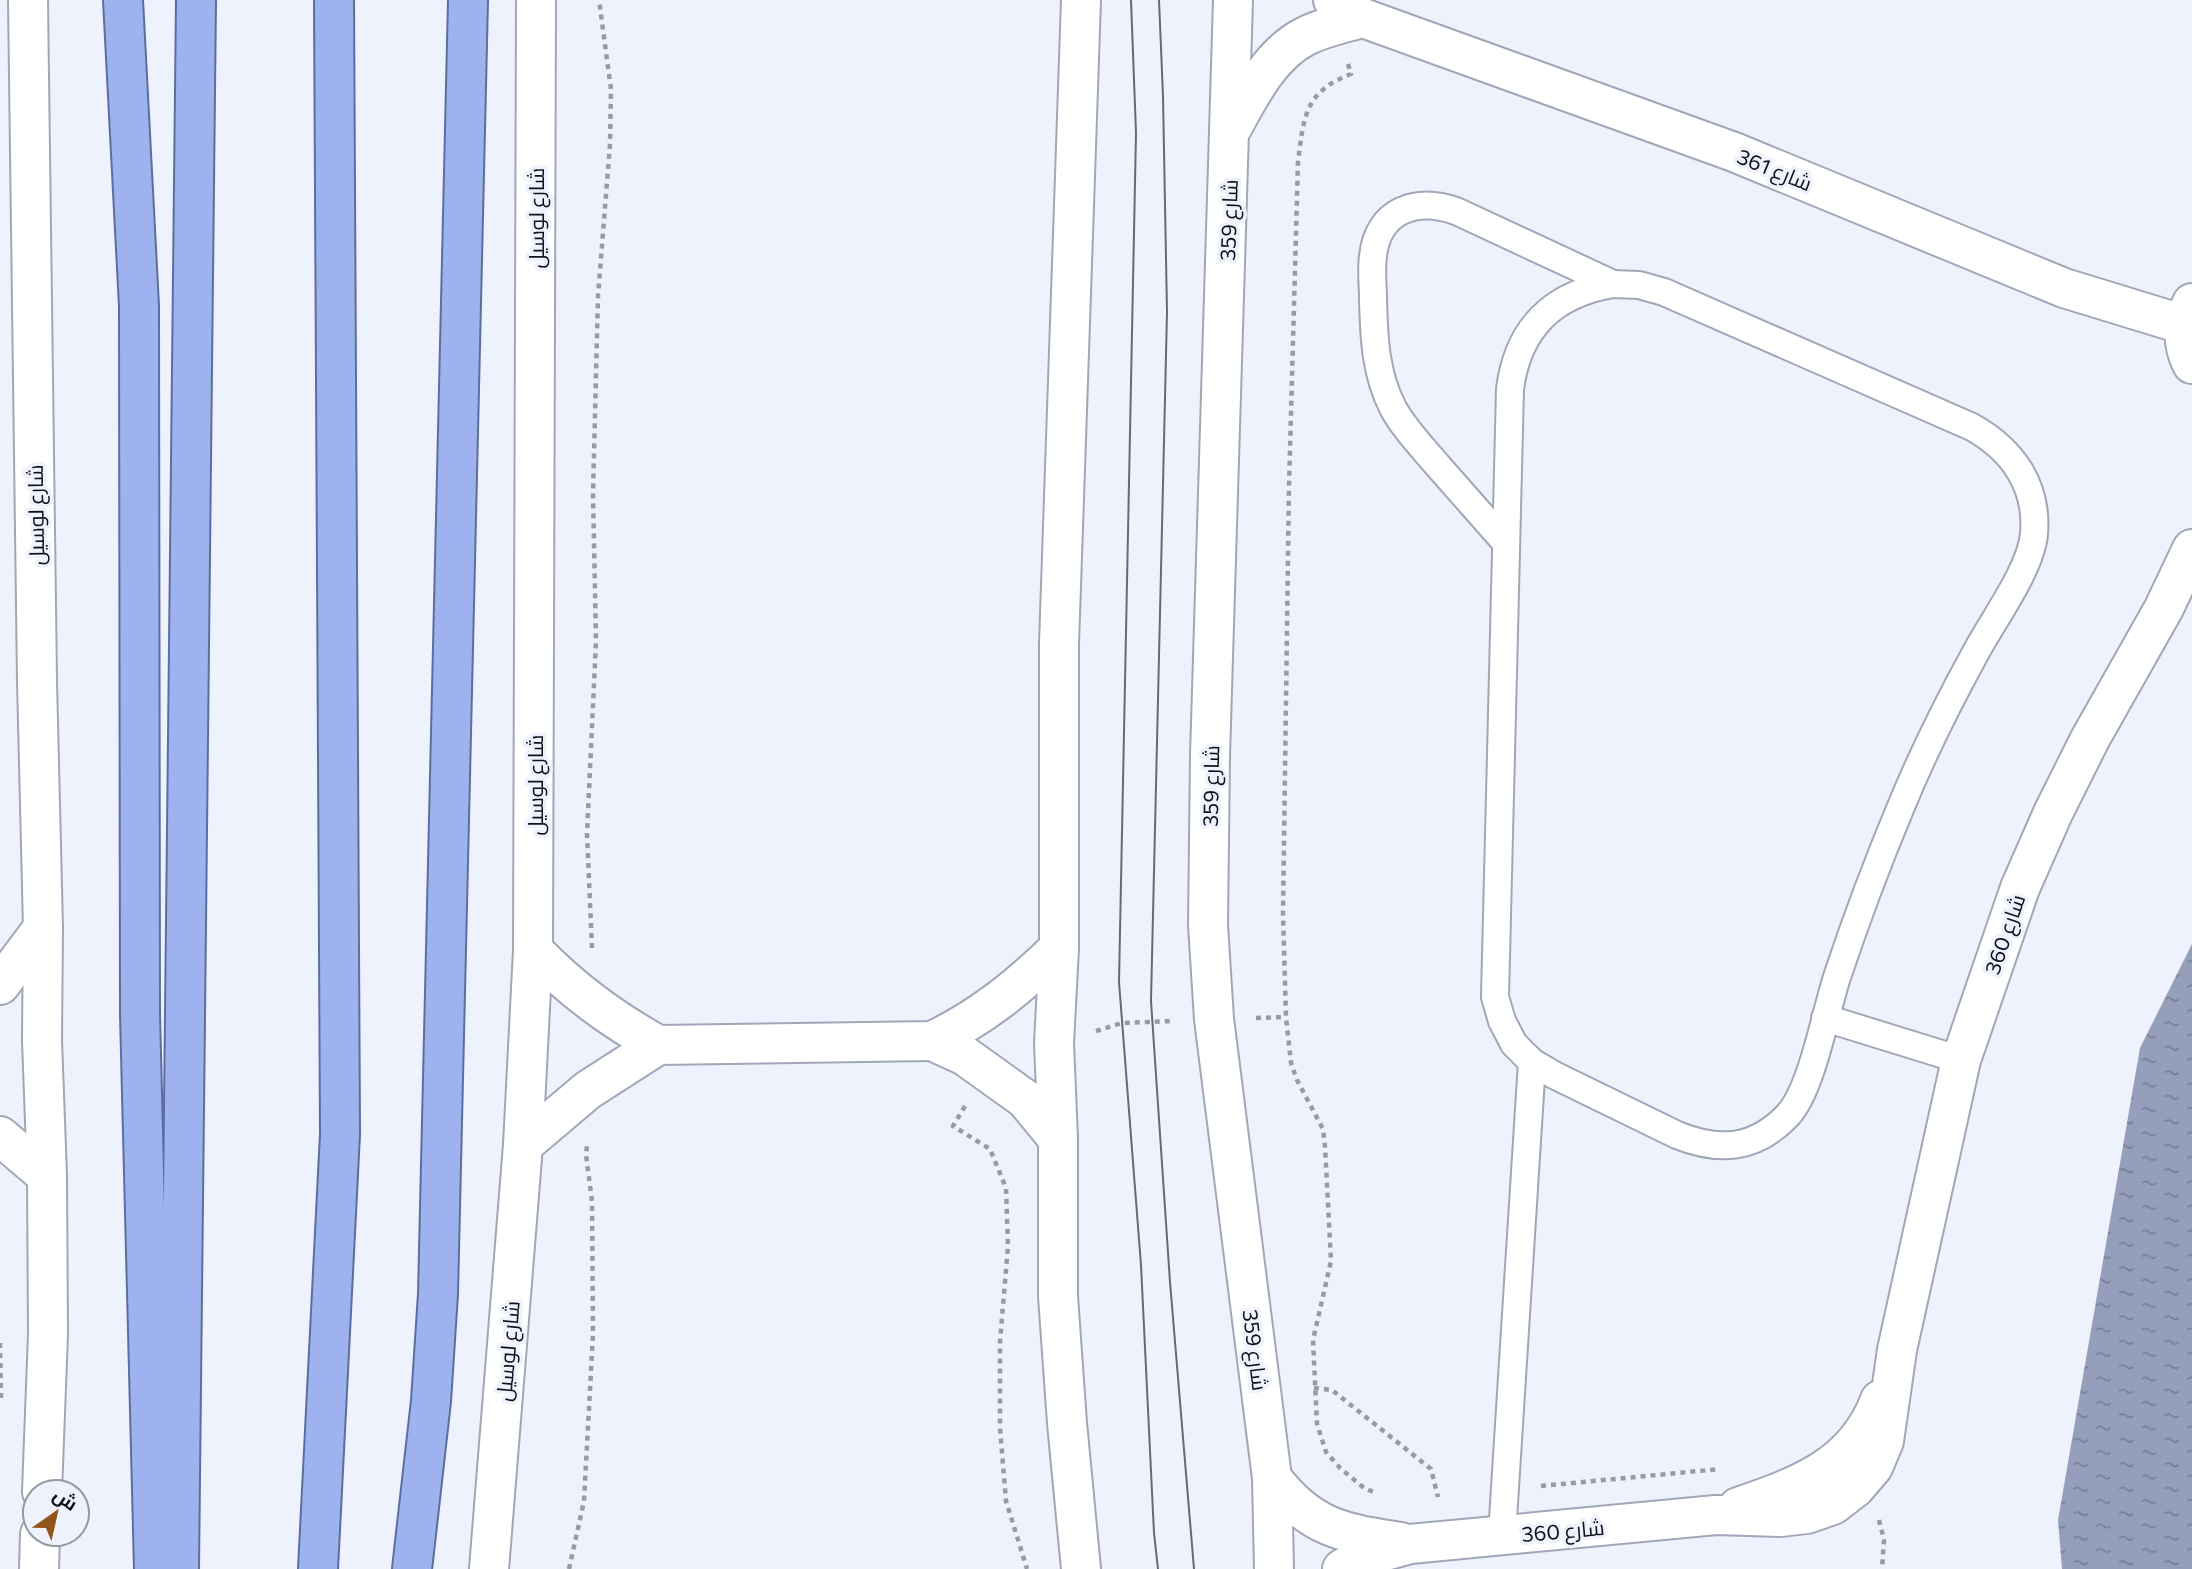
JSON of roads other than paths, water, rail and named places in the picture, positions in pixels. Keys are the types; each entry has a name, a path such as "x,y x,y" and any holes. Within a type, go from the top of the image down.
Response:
{"highway":[{"path":"123,0 139,306 140,1014 154,1569"},
{"path":"179,1569 196,0"},
{"path":"318,1569 340,1134 334,0"},
{"path":"412,1569 431,1401 438,1294 468,0"}],"street":[{"name":"شارع لوسيل","path":"28,0 43,928 42,1040 47,1176 48,1334 43,1478"},
{"name":"شارع لوسيل","path":"489,1569 523,1145 533,950 536,0"},
{"path":"1081,0 1059,644 1059,947 1054,1043 1058,1139 1058,1296 1066,1423 1081,1569"},
{"name":"شارع 359","path":"1233,0 1210,756 1208,925 1214,1018 1272,1478 1273,1569"},
{"name":"شارع 361","path":"1230,131 1262,78 1287,49 1348,9 1734,152 2064,288 2189,314"},
{"path":"2189,314 2185,341 2192,363"},
{"name":"شارع 360","path":"1342,1569 1360,1558 1410,1544 1716,1515 1780,1517 1807,1514 1833,1504 1855,1488 1873,1467 1884,1441 1897,1350 1961,1060 2020,888 2090,739 2159,618 2192,549"},
{"path":"0,985 43,928"},
{"path":"523,1145 587,1090 658,1045 932,1041 963,1027 986,1011 1024,982 1059,947"},
{"path":"533,950 591,1004 658,1045"},
{"path":"932,1041 965,1056 1025,1099 1058,1139"},
{"path":"0,1136 47,1176"},
{"name":"شارع 360","path":"1272,1478 1288,1499 1311,1518 1353,1535 1410,1544"},
{"path":"39,1569 40,1548"}],"lane":[{"path":"1506,543 1410,434 1393,407 1381,378 1374,346 1372,257 1376,238 1386,222 1401,211 1419,204 1438,205 1613,284"},
{"path":"1613,284 1639,285 1664,292 1992,438 2009,454 2022,472 2031,493 2035,515 2034,538 2028,559 1976,650 1905,797 1868,887 1802,1095 1790,1113 1774,1128 1755,1140 1736,1145 1715,1146 1686,1139 1532,1062 1514,1044 1494,997 1510,389 1513,368 1532,328 1546,312 1564,299 1587,288 1613,284"},
{"path":"1825,1018 1961,1060"},
{"path":"1502,1535 1532,1062"}],"water":[{"path":"2192,944 2192,1569 2062,1569 2058,1520 2140,1048"}],"tram line":[{"path":"1131,0 1136,133 1119,982 1141,1265 1158,1569"},
{"path":"1159,0 1167,312 1151,1001 1170,1282 1194,1569"}]}
